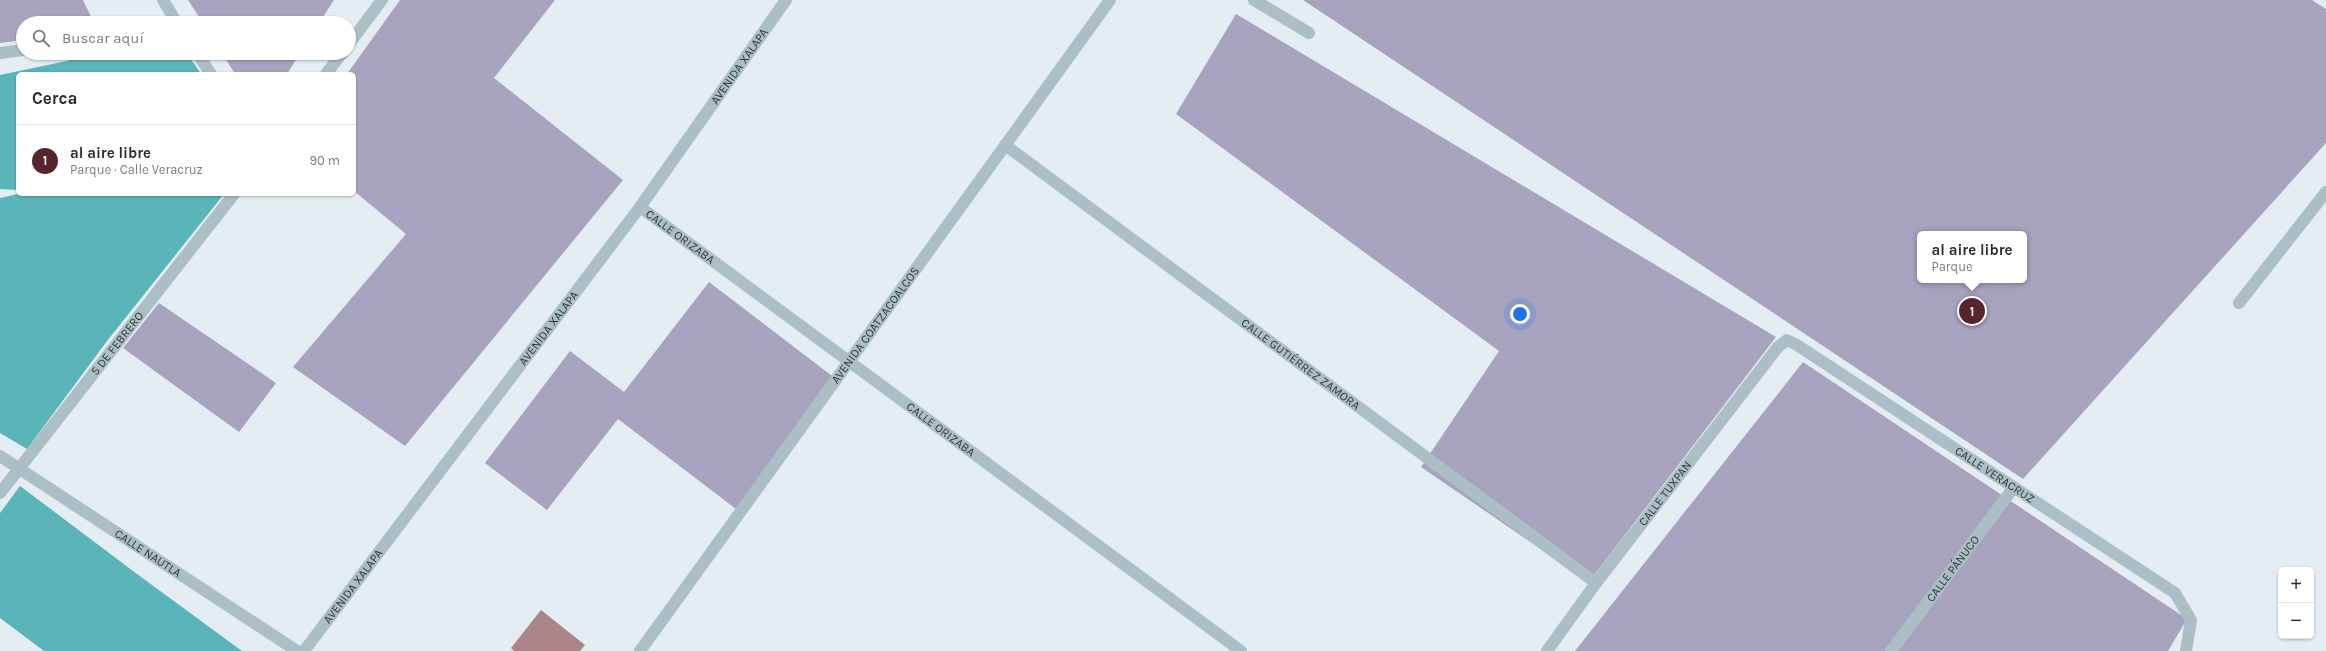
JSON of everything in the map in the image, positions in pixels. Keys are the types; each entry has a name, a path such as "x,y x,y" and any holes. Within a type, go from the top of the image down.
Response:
{"street":[{"path":"163,0 173,16"},
{"path":"356,35 382,0"},
{"name":"AVENIDA XALAPA","path":"304,651 640,207 786,0"},
{"name":"AVENIDA COATZACOALCOS","path":"640,651 1110,0"},
{"path":"1254,0 1309,33"},
{"path":"0,53 16,51"},
{"path":"201,60 209,72"},
{"path":"328,72 337,60"},
{"name":"CALLE GUTIÉRREZ ZAMORA","path":"1006,145 1596,583"},
{"path":"2239,303 2326,192"},
{"name":"5 DE FEBRERO","path":"0,493 232,196"},
{"name":"CALLE ORIZABA","path":"640,207 1241,651"},
{"name":"CALLE TUXPAN","path":"1547,651 1596,583 1778,347 1787,340"},
{"name":"CALLE VERACRUZ","path":"1787,340 1797,345 2175,593 2191,620 2186,651"},
{"name":"CALLE NAUTLA","path":"0,456 297,651"},
{"name":"CALLE PÁNUCO","path":"1892,651 2014,487"}],"shaded area":[{"path":"0,0 83,0 91,16 16,16 16,41 0,43"},
{"path":"188,0 334,0 324,16 198,16"},
{"path":"400,0 555,0 494,78 623,180 405,446 293,367 406,234 356,193 356,72 348,72"},
{"path":"1303,0 2312,0 2326,9 2326,143 2023,479"},
{"path":"1236,14 1776,337 1589,582 1421,467 1499,351 1176,114"},
{"path":"226,60 296,60 288,72 234,72"},
{"path":"709,282 836,379 736,509 618,419 547,510 485,463 570,351 624,392"},
{"path":"159,303 276,383 239,432 123,348"},
{"path":"1803,362 2187,619 2168,651 1575,651"},
{"path":"541,610 585,645 580,651 514,651 511,648"}],"building":[{"path":"72,60 192,60 200,72 16,72 16,190 0,189 0,75"},
{"path":"16,194 16,196 222,196 107,341 27,449 0,433 0,198"},
{"path":"20,486 242,651 44,651 0,618 0,513"}],"place":[{"name":"al aire libre","path":"1972,311"}]}
